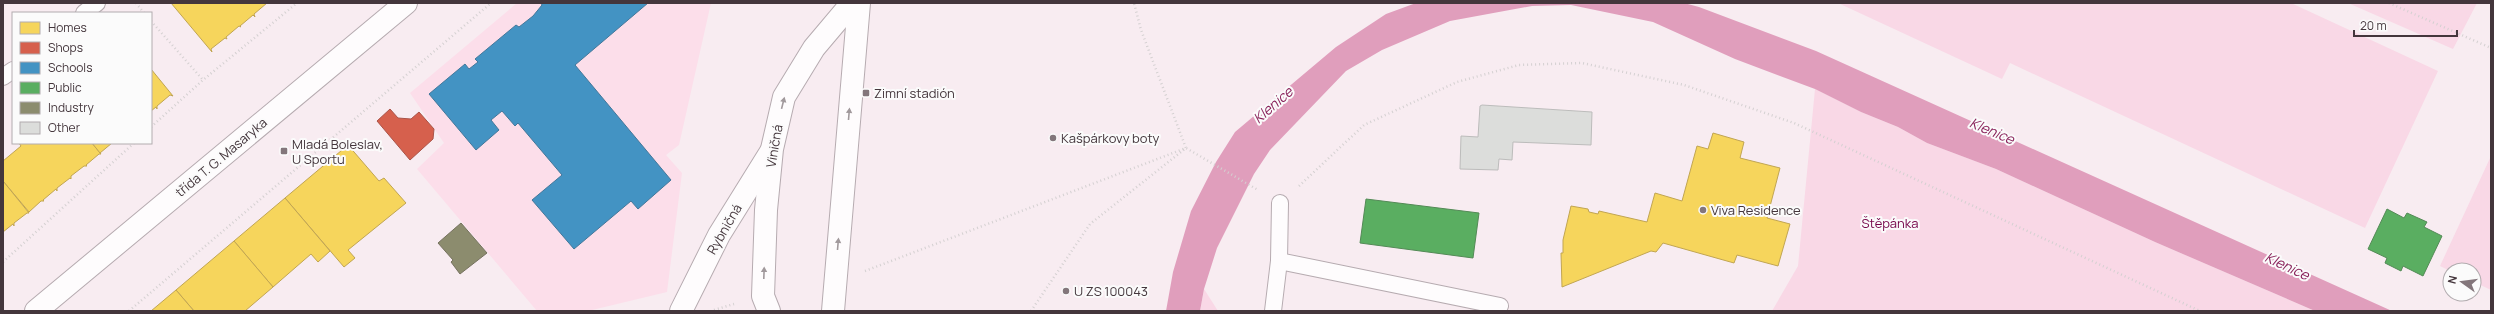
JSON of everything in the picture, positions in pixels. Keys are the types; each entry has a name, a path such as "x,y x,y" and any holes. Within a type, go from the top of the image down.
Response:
{"street":[{"name":"třída T. G. Masaryka","path":"36,311 406,3"},
{"name":"Viničná","path":"769,311 763,296 766,210 772,149 784,97 814,48 852,3"},
{"path":"833,311 859,3"},
{"name":"Rybničná","path":"681,311 719,234 772,149"}],"lane":[{"path":"85,12 97,3"},
{"path":"3,77 12,71"},
{"path":"1273,311 1279,261 1280,203"},
{"path":"1279,261 1500,306"}],"path":[{"path":"136,3 143,12"},
{"path":"152,126 203,80 297,3"},
{"path":"129,311 491,3"},
{"path":"1134,3 1141,30 1186,148 1206,158 1254,188"},
{"path":"2389,3 2491,48"},
{"path":"152,22 203,80"},
{"path":"1280,203 1364,125 1457,82 1519,65 1582,63 1684,85 1794,122 2200,311"},
{"path":"3,262 133,144"},
{"path":"835,282 1186,148"},
{"path":"1031,311 1090,224 1186,148"}],"shaded area":[{"path":"517,3 711,3 679,145 666,155 682,173 667,292 588,311 537,311 417,169 444,143 410,93"}],"green space":[{"path":"1838,3 2291,3 2438,71 2365,228 2010,63 2002,79"},
{"path":"2348,3 2477,3 2453,49"},
{"name":"Štěpánka","path":"1815,89 1861,112 1898,127 1927,143 1996,169 2155,242 2315,311 1772,311 1798,266"},
{"path":"2491,156 2491,290 2482,286 2482,262 2442,262 2442,267 2440,266"},
{"path":"1204,289 1218,311 1200,311"}],"water":[{"name":"Klenice","path":"1416,3 1684,3 1699,7 1816,51 2392,311 2315,311 2155,242 1996,169 1927,143 1898,127 1861,112 1815,89 1735,59 1653,22 1571,5 1532,6 1450,21 1382,50 1346,71 1270,150 1254,174 1217,248 1204,289 1200,311 1166,311 1173,272 1191,211 1216,162 1235,132 1336,47 1386,14"}],"building: Homes":[{"path":"171,3 267,3 254,14 255,17 253,15 240,26 241,27 239,26 226,37 227,39 225,38 211,49 212,52"},
{"path":"152,70 173,96 170,95 157,106 157,109 156,107 152,110"},
{"path":"1713,133 1744,142 1740,158 1780,168 1767,218 1790,224 1778,266 1737,255 1734,263 1663,243 1656,252 1651,251 1562,287 1561,253 1563,253 1563,240 1571,206 1588,209 1589,212 1598,214 1599,211 1647,222 1655,193 1682,201 1697,146 1708,149"},
{"path":"20,144 93,144 101,154 86,165 87,166 84,166 71,176 71,179 70,178 57,188 57,191 56,189 43,200 44,201 41,201 29,212 3,181 3,161 21,146"},
{"path":"93,144 111,144 100,153"},
{"path":"348,145 379,181 384,178 406,203 348,250 355,258 344,267 285,198"},
{"path":"3,181 29,213 14,223 14,226 13,224 3,232"},
{"path":"285,198 330,251 318,262 311,254 273,287 234,241"},
{"path":"234,241 273,287 245,311 194,311 176,290"},
{"path":"176,290 194,311 151,311"}],"building: Shops":[{"path":"390,109 398,118 411,119 419,112 434,129 433,139 410,160 377,121"}],"building: Schools":[{"path":"541,3 648,3 575,65 671,180 638,209 631,201 574,249 532,200 562,175 518,123 515,126 502,111 491,120 499,130 476,150 429,94 465,64 469,69 478,62 475,59 516,25 519,27 533,16 542,5"}],"building: Public":[{"path":"1366,199 1479,213 1473,258 1360,243"},
{"path":"2387,209 2404,218 2407,213 2427,222 2424,227 2442,236 2423,276 2403,266 2401,271 2385,263 2387,258 2368,249"}],"building: Industry":[{"path":"461,223 487,253 460,274 451,262 453,260 438,243"}],"building: Other":[{"path":"1480,106 1592,112 1591,145 1513,142 1512,160 1499,159 1498,170 1460,169 1461,136 1478,137"}],"place":[{"name":"Zimní stadión","path":"866,93"},
{"name":"Kašpárkovy boty","path":"1053,138"},
{"name":"Mladá Boleslav, U Sportu","path":"284,151"},
{"name":"Viva Residence","path":"1703,210"},
{"name":"U ZS 100043","path":"1066,291"}]}
